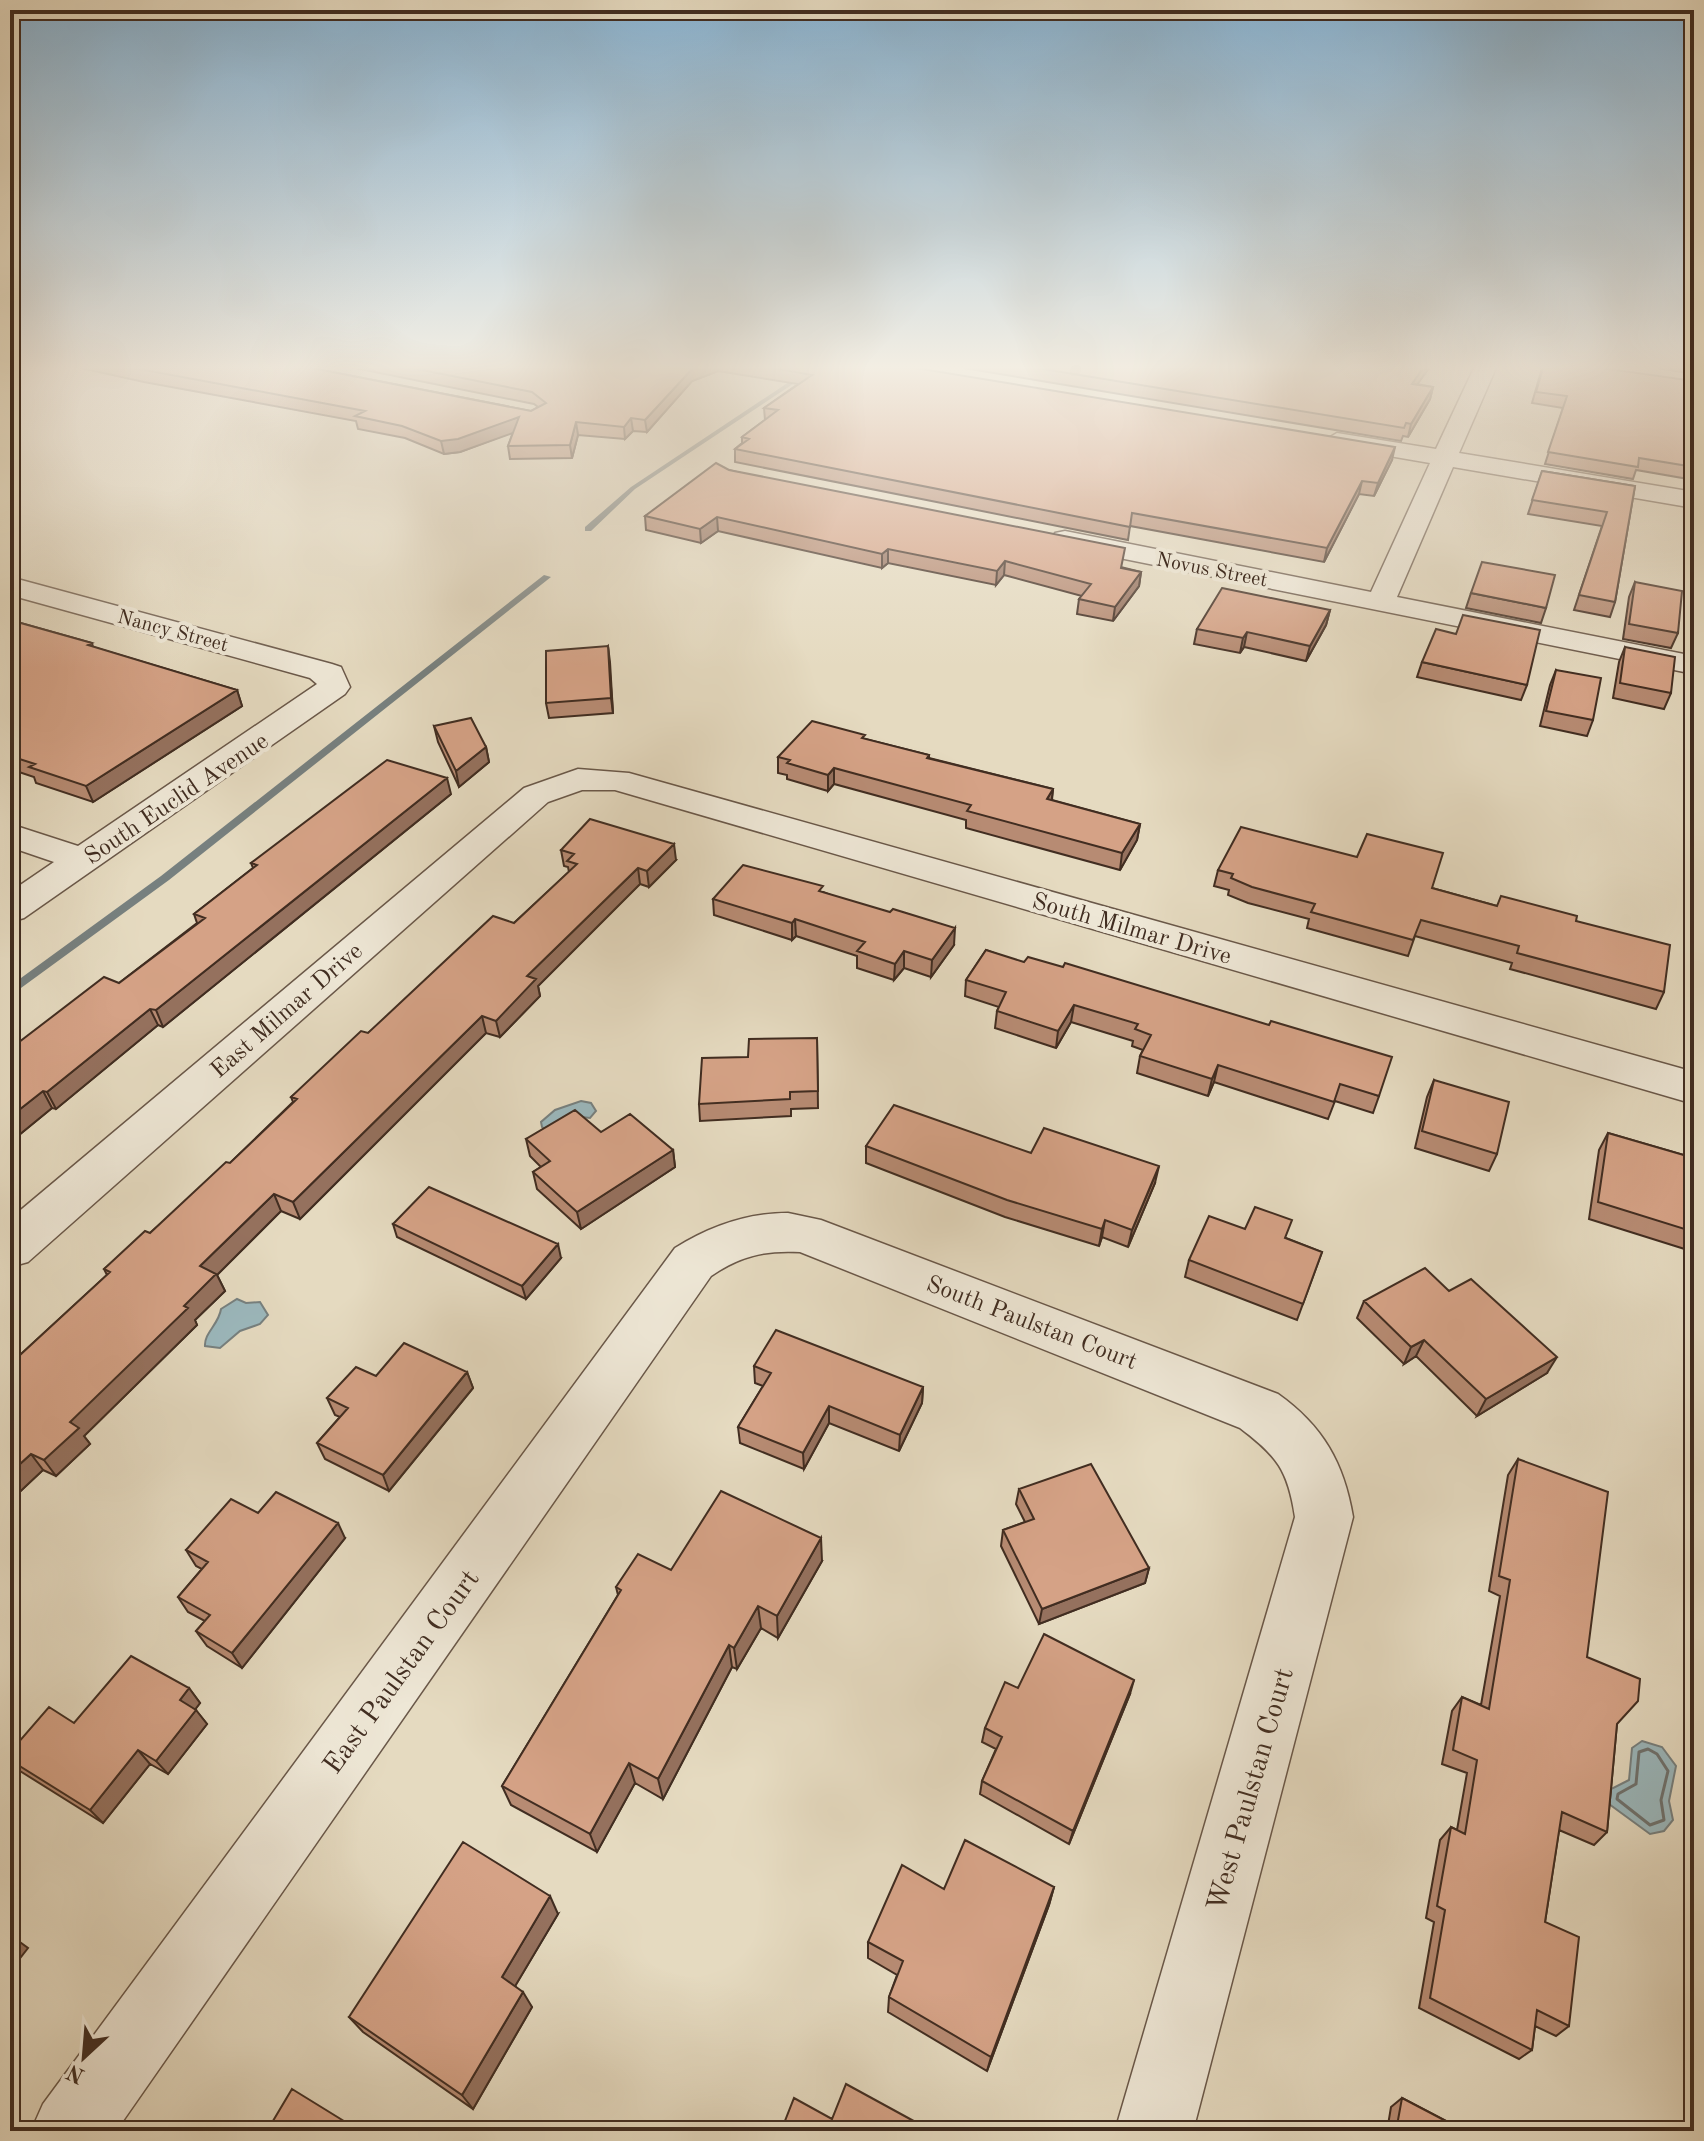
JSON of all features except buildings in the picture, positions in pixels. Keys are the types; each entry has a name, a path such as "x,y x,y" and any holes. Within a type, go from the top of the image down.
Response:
{"street":[{"path":"1380,603 1440,468"},
{"path":"1503,468 1694,500"},
{"name":"Novus Street","path":"1040,534 1694,665"},
{"name":"Nancy Street","path":"10,586 321,671 333,680"},
{"name":"South Euclid Avenue","path":"10,910 328,694 334,687 333,680"},
{"name":"South Milmar Drive","path":"569,781 617,780 1694,1088"},
{"name":"East Milmar Drive","path":"10,1248 536,795 569,781"},
{"path":"10,835 83,860"},
{"name":"South Paulstan Court","path":"748,1233 772,1230 804,1233 1259,1411 1283,1428 1302,1448"},
{"name":"East Paulstan Court","path":"70,2131 693,1262 718,1244 748,1233"},
{"name":"West Paulstan Court","path":"1154,2131 1324,1517 1319,1478 1302,1448"}],"water":[{"path":"581,1101 591,1103 596,1111 590,1118 582,1117 546,1130 542,1127 541,1122 555,1110"},
{"path":"237,1299 246,1303 260,1302 268,1315 260,1324 240,1331 220,1348 205,1346 221,1309"},
{"path":"1642,1741 1662,1747 1676,1766 1669,1801 1673,1820 1664,1831 1650,1834 1609,1804 1609,1790 1629,1780 1632,1748"}],"waterway":[{"path":"588,529 633,488 663,468"},
{"path":"10,992 165,878 547,577"}]}
